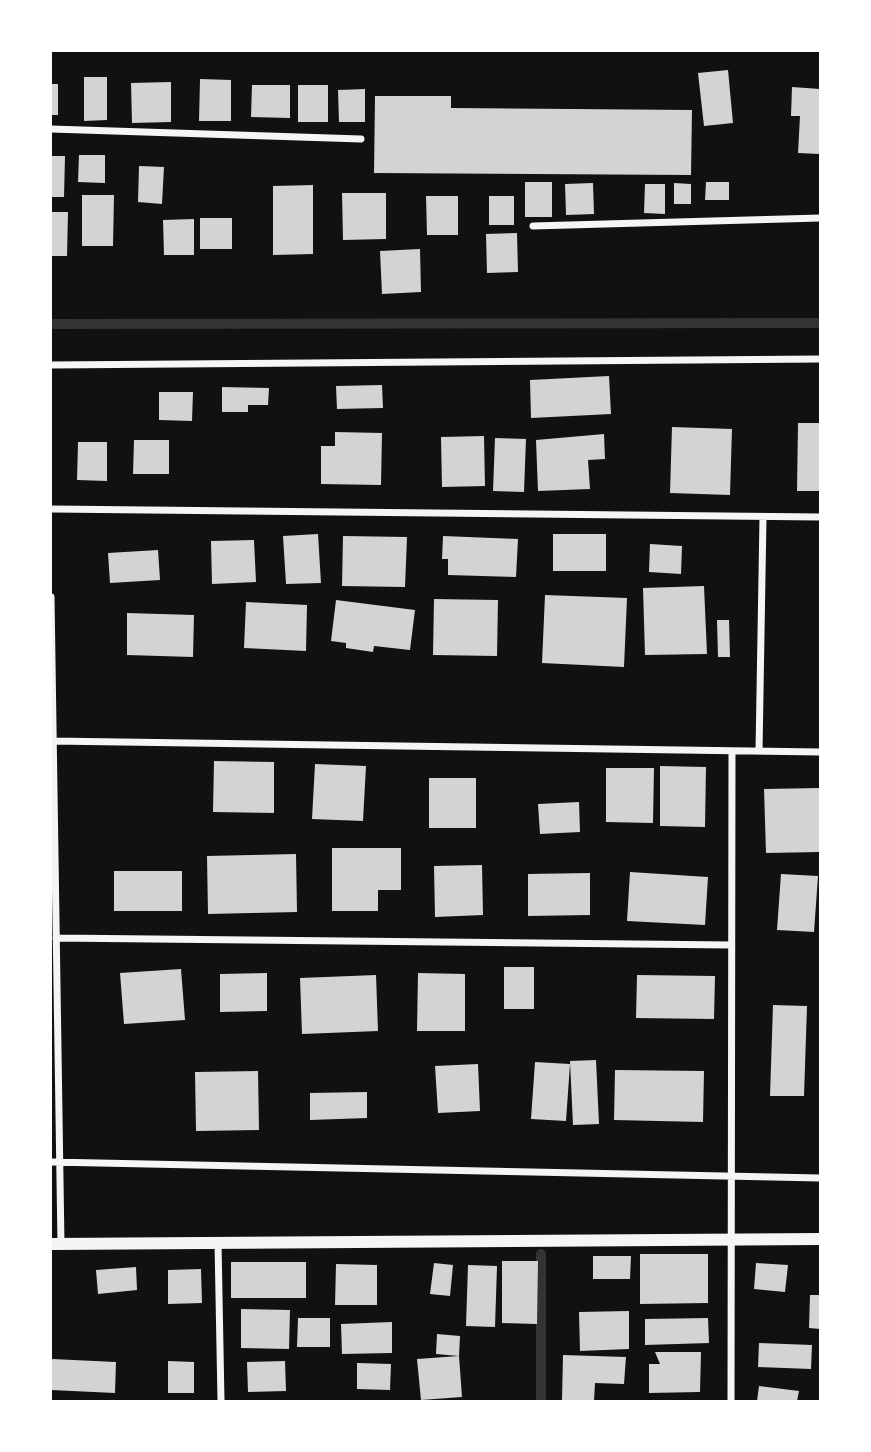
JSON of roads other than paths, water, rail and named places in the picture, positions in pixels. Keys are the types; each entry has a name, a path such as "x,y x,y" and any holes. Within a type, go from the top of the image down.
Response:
{"street":[{"path":"51,130 361,139"},
{"path":"533,226 820,218"},
{"path":"51,365 820,359"},
{"path":"51,509 820,517"},
{"path":"758,751 763,517"},
{"path":"51,597 60,1162 56,1244 820,1239"},
{"path":"52,740 820,752"},
{"path":"732,751 732,1401"},
{"path":"56,938 731,945"},
{"path":"51,1162 820,1178"},
{"path":"218,1243 221,1401"}],"waterway":[{"path":"51,324 820,323"},
{"path":"541,1254 541,1401"}]}
